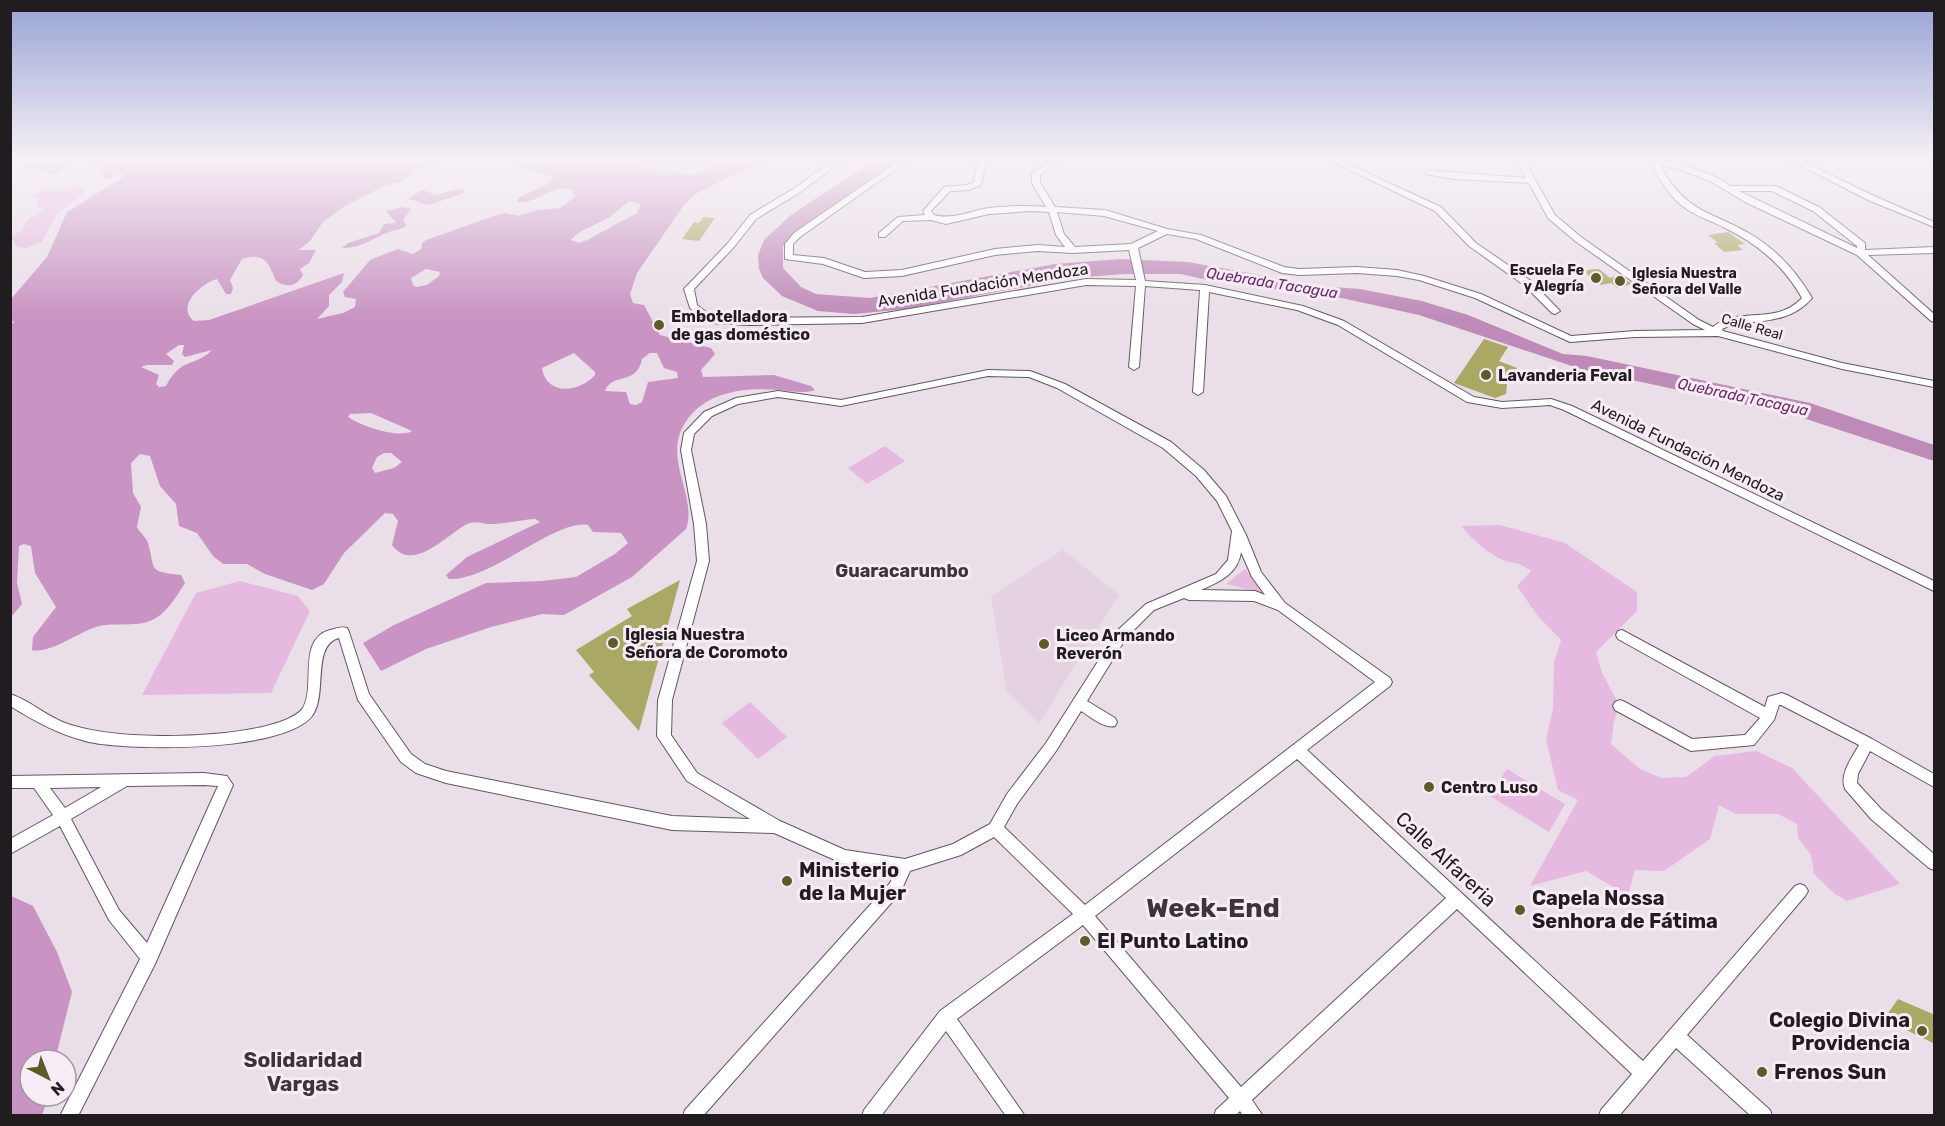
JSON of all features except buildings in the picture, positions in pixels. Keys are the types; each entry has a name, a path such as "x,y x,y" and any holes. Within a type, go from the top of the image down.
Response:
{"street":[{"name":"Avenida Fundación Mendoza","path":"760,213 753,217 731,245 689,289 693,306 712,321 854,321 1086,282 1140,279 1205,288 1300,308 1341,323 1471,400 1502,405 1551,402 1568,408 1935,586"},
{"path":"829,213 797,235 789,244 788,256 824,261 864,275 902,273 995,252 1038,248 1134,249 1166,231"},
{"path":"928,213 931,217"},
{"path":"882,235 901,219 931,217 946,221 986,213"},
{"path":"1053,213 1060,235 1073,250"},
{"path":"1100,213 1166,231 1198,237 1282,270 1299,273 1358,270 1397,273 1421,278 1478,296 1570,339 1635,334 1718,333 1717,328 1720,323 1729,320 1754,321 1785,314 1802,306 1807,298 1775,254 1758,242 1701,213"},
{"path":"1444,213 1452,218 1476,248 1536,287 1554,311"},
{"name":"Calle Real","path":"1549,213 1578,239 1696,322 1718,333 1842,366 1935,384"},
{"path":"1775,213 1860,253 1935,319"},
{"path":"1821,213 1845,229 1862,245 1860,253"},
{"path":"1905,213 1935,225"},
{"path":"1134,249 1140,279 1134,367"},
{"path":"1860,253 1935,250"},
{"path":"1198,392 1205,288"},
{"path":"1238,531 1234,561 1220,577 1150,607 1122,634 995,829 956,850 905,866 844,857 776,825 692,777 664,736 665,700 703,561 700,524 686,450 689,433 708,414 736,401 778,394 842,403 988,373 1030,374 1061,386 1167,446 1200,473 1222,499 1238,531 1256,574 1282,607"},
{"path":"870,1116 946,1017 1084,915 1386,682 1282,607 1255,596 1217,593 1181,595"},
{"path":"10,699 71,731 130,742 233,737 283,728 302,718 311,706 317,646 334,632 343,632 363,696 406,758 421,769 446,777 672,823 776,825"},
{"path":"1622,635 1769,716"},
{"path":"1620,706 1691,745 1749,741 1769,716 1773,701 1791,702 1935,781"},
{"path":"1078,702 1110,722"},
{"path":"1867,743 1851,773 1850,785 1876,814 1935,863"},
{"name":"Calle Alfareria","path":"1298,751 1644,1073"},
{"path":"10,847 125,780"},
{"path":"10,782 222,780 226,785 149,958 68,1116"},
{"path":"37,781 62,816 114,915 149,958"},
{"path":"995,829 1045,873 1084,915 1255,1116"},
{"path":"691,1116 786,1013 895,888 905,866"},
{"path":"1607,1116 1800,891"},
{"path":"1222,1116 1457,898"},
{"path":"946,1017 1017,1116"},
{"path":"1675,1036 1757,1114"}],"shaded area":[{"path":"40,213 58,213 42,242 27,248 17,247 11,237 21,231 27,220"},
{"path":"67,213 336,213 323,222 310,241 299,250 316,250 309,263 300,269 303,275 294,284 284,285 276,281 265,261 261,258 249,257 242,259 230,280 233,288 231,294 226,294 217,279 211,281 198,290 187,309 194,321 209,320 344,273 342,282 329,295 329,306 317,319 343,313 355,307 356,299 345,297 343,292 370,260 398,249 413,254 421,249 422,243 426,240 494,216 505,213 519,216 529,213 615,213 578,233 571,240 579,243 637,213 679,213 637,273 630,294 633,303 644,305 660,335 711,348 715,354 701,370 703,377 774,375 811,386 815,390 802,392 753,389 727,393 703,404 693,412 679,437 677,450 678,464 688,504 686,529 632,577 564,615 542,614 491,627 426,649 381,671 363,643 394,625 486,583 576,577 615,554 628,543 621,533 593,532 588,525 575,526 559,531 484,571 449,579 446,575 467,557 540,522 535,519 495,524 470,523 433,548 411,555 401,553 392,545 398,521 393,514 385,513 344,553 324,584 312,590 265,574 247,564 223,564 213,556 197,533 179,526 176,504 160,486 150,456 140,454 131,463 133,493 141,507 137,527 147,541 155,568 181,575 185,583 165,611 156,618 142,623 103,625 47,649 32,650 33,637 56,607 35,573 31,546 24,544 19,546 17,583 22,604 11,617 10,324 14,323 11,319 11,299 47,257","holes":["426,269 440,272 439,276 427,285 417,287 413,285 411,278","179,345 184,345 182,354 185,357 212,350 200,359 183,366 166,386 159,387 156,384 159,375 141,367 172,365 174,361 166,354","574,353 595,372 595,375 581,385 564,389 550,383 542,368","650,353 657,353 664,368 677,372 678,378 648,382 642,402 636,405 630,404 626,392 605,391 608,385 635,373 642,359","371,413 412,431 389,432 362,424 348,417 350,414","384,453 391,453 402,462 394,468 375,473 372,468 377,457"]},
{"path":"387,213 409,213 403,221 407,225 405,227 361,245 342,248 348,243 379,233 384,224 396,223"},
{"path":"885,446 905,461 867,484 848,468"},
{"path":"1500,525 1565,543 1637,592 1637,611 1596,652 1602,673 1620,706 1614,721 1611,744 1640,769 1661,778 1686,777 1715,756 1756,751 1792,768 1900,884 1847,901 1835,894 1814,874 1811,855 1798,838 1797,824 1778,814 1736,814 1719,805 1710,839 1664,871 1635,870 1628,895 1586,871 1530,886 1578,800 1558,790 1546,739 1553,709 1554,662 1561,640 1537,615 1517,586 1531,571 1522,565 1505,561 1490,553 1461,526"},
{"name":"Liceo Armando Reverón","path":"1063,550 1119,595 1039,723 1007,692 991,596"},
{"path":"1245,569 1267,594 1226,584"},
{"path":"240,581 298,596 310,611 271,693 142,695 196,593"},
{"path":"750,702 787,737 758,759 722,723"},
{"path":"1507,769 1565,804 1549,832 1490,796"},
{"path":"11,896 33,906 57,952 72,992 58,1048 18,1048 18,1108 45,1108 42,1115 11,1115"}],"water":[{"name":"Quebrada Tacagua","path":"795,213 823,213 801,227 783,246 783,268 801,287 816,294 870,298 1055,264 1121,259 1188,262 1320,286 1360,289 1422,301 1468,315 1563,354 1587,356 1810,403 1934,445 1934,461 1794,415 1581,369 1419,315 1337,297 1216,282 1181,274 1124,274 1072,278 906,309 854,314 818,311 782,296 763,278 759,269 758,255 764,240"}],"place":[{"name":"Escuela Fe y Alegría","path":"1596,278"},
{"name":"Iglesia Nuestra Señora del Valle","path":"1620,281"},
{"name":"Embotelladora de gas doméstico","path":"659,325"},
{"name":"Lavanderia Feval","path":"1486,375"},
{"name":"Iglesia Nuestra Señora de Coromoto","path":"613,643"},
{"name":"Liceo Armando Reverón","path":"1044,644"},
{"name":"Centro Luso","path":"1429,787"},
{"name":"Ministerio de la Mujer","path":"787,881"},
{"name":"Capela Nossa Senhora de Fátima","path":"1520,910"},
{"name":"El Punto Latino","path":"1085,941"},
{"name":"Colegio Divina Providencia","path":"1922,1031"},
{"name":"Frenos Sun","path":"1762,1072"}],"district":[{"name":"Guaracarumbo","path":"902,571"},
{"name":"Week-End","path":"1213,908"},
{"name":"Solidaridad Vargas","path":"303,1071"}]}
